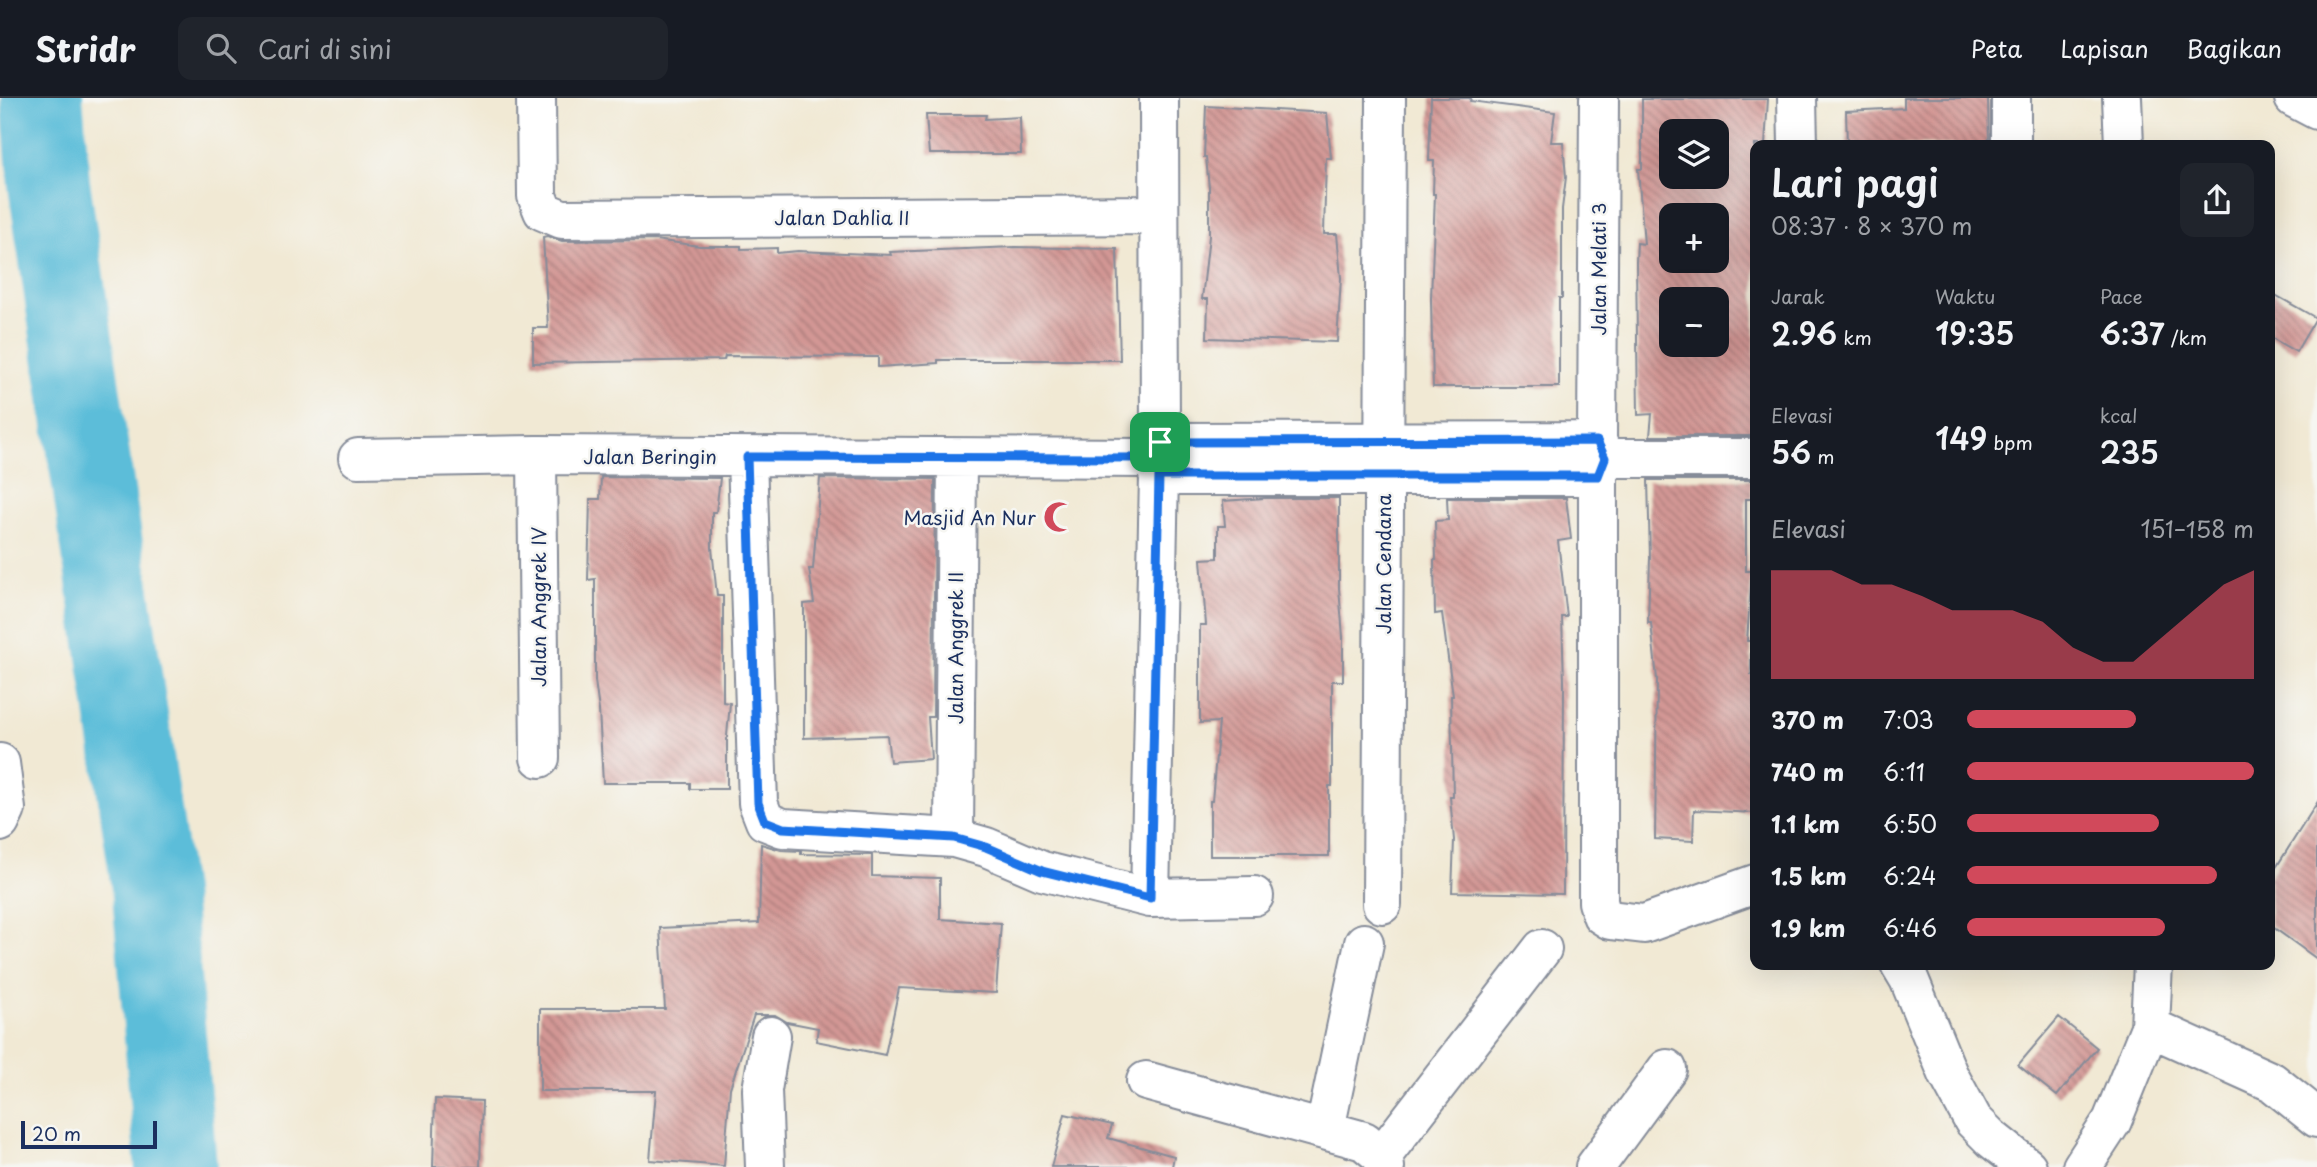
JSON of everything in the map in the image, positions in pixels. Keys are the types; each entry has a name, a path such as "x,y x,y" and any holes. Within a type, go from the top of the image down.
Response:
{"street":[{"name":"Jalan Dahlia II","path":"536,98 537,196 542,211 562,219 1159,215"},
{"path":"1150,898 1159,98"},
{"name":"Jalan Cendana","path":"1382,904 1386,98"},
{"name":"Jalan Melati 3","path":"1599,98 1598,902 1602,915 1610,920 1644,924 1750,886"},
{"path":"1797,98 1798,140"},
{"path":"2011,98 2011,140"},
{"path":"2122,98 2124,140"},
{"path":"2294,98 2317,110"},
{"name":"Jalan Beringin","path":"358,458 537,455 1157,459 1750,458"},
{"name":"Jalan Anggrek IV","path":"537,455 540,758"},
{"path":"747,457 758,803 765,821 783,828 954,838 986,847 1042,871 1150,898 1254,897"},
{"name":"Jalan Anggrek II","path":"954,838 957,458"},
{"path":"0,763 6,809 0,821"},
{"path":"1325,1129 1364,943"},
{"path":"1146,1081 1364,1141 1384,1161 1542,949"},
{"path":"1904,970 1948,1074 1973,1120 2027,1167"},
{"path":"2082,1167 2112,1121 2150,1027 2153,970"},
{"path":"2150,1027 2272,1082 2316,1114"},
{"path":"765,1167 762,1090 771,1036"},
{"path":"1595,1167 1667,1069"}],"building":[{"path":"1431,98 1471,98 1470,101 1555,112 1551,142 1563,142 1566,177 1562,209 1562,298 1559,298 1559,387 1433,387 1431,299 1435,194 1434,161 1429,161"},
{"path":"1904,98 1988,98 1989,140 1847,140 1846,111 1904,108"},
{"path":"1642,99 1768,99 1765,140 1750,140 1750,436 1650,436 1652,414 1638,415 1636,262 1637,243 1644,244 1638,169 1642,169"},
{"path":"1206,106 1327,113 1331,158 1326,158 1324,234 1337,234 1341,278 1337,342 1207,338 1208,299 1202,299 1209,236 1209,188 1204,157"},
{"path":"926,115 986,115 985,119 1020,117 1021,154 929,154"},
{"path":"543,237 562,241 655,240 700,246 741,246 741,249 777,248 777,253 798,251 891,255 890,252 1015,247 1117,249 1120,360 938,360 938,363 878,367 878,357 725,356 724,360 533,363 533,328 548,328"},
{"path":"2275,295 2316,318 2296,352 2275,340"},
{"path":"601,477 720,478 716,512 712,512 712,548 717,596 723,596 723,702 730,703 727,789 690,789 690,783 603,783 595,681 595,579 588,580 590,499 600,499"},
{"path":"820,478 935,479 933,717 928,717 931,759 890,762 887,735 804,738 804,604 814,603 809,569 813,569"},
{"path":"1648,480 1750,480 1750,499 1746,499 1746,571 1750,571 1747,641 1750,641 1750,813 1694,810 1693,841 1655,839 1657,679 1651,623 1648,623"},
{"path":"1339,498 1343,681 1332,681 1329,856 1210,856 1210,801 1219,722 1200,723 1200,625 1206,625 1201,559 1218,558 1218,526 1225,526 1223,501"},
{"path":"1447,498 1566,498 1571,539 1558,541 1567,617 1562,617 1563,894 1452,892 1454,840 1450,797 1453,797 1453,696 1442,613 1435,614 1434,560 1435,521 1448,520"},
{"path":"2317,803 2317,959 2275,929 2275,869"},
{"path":"761,844 781,850 801,851 801,854 872,855 872,876 940,878 940,919 1001,923 996,993 899,988 885,1055 816,1041 818,1028 787,1022 775,1015 754,1015 730,1088 724,1166 650,1160 656,1091 540,1091 540,1009 665,1009 660,928 759,923"},
{"path":"2059,1017 2097,1048 2057,1096 2018,1065"},
{"path":"435,1099 482,1101 480,1167 433,1167"},
{"path":"1065,1114 1112,1125 1108,1138 1174,1156 1172,1167 1051,1167"}],"waterway":[{"path":"42,98 49,184 153,893 176,1167"}],"place":[{"name":"Masjid An Nur","path":"1059,517"}],"route":[{"path":"1597,441 1605,458 1598,476 1159,476 1150,898 1042,871 986,847 954,838 783,828 765,821 758,803 747,457 1152,458 1160,442 1597,441"}]}
